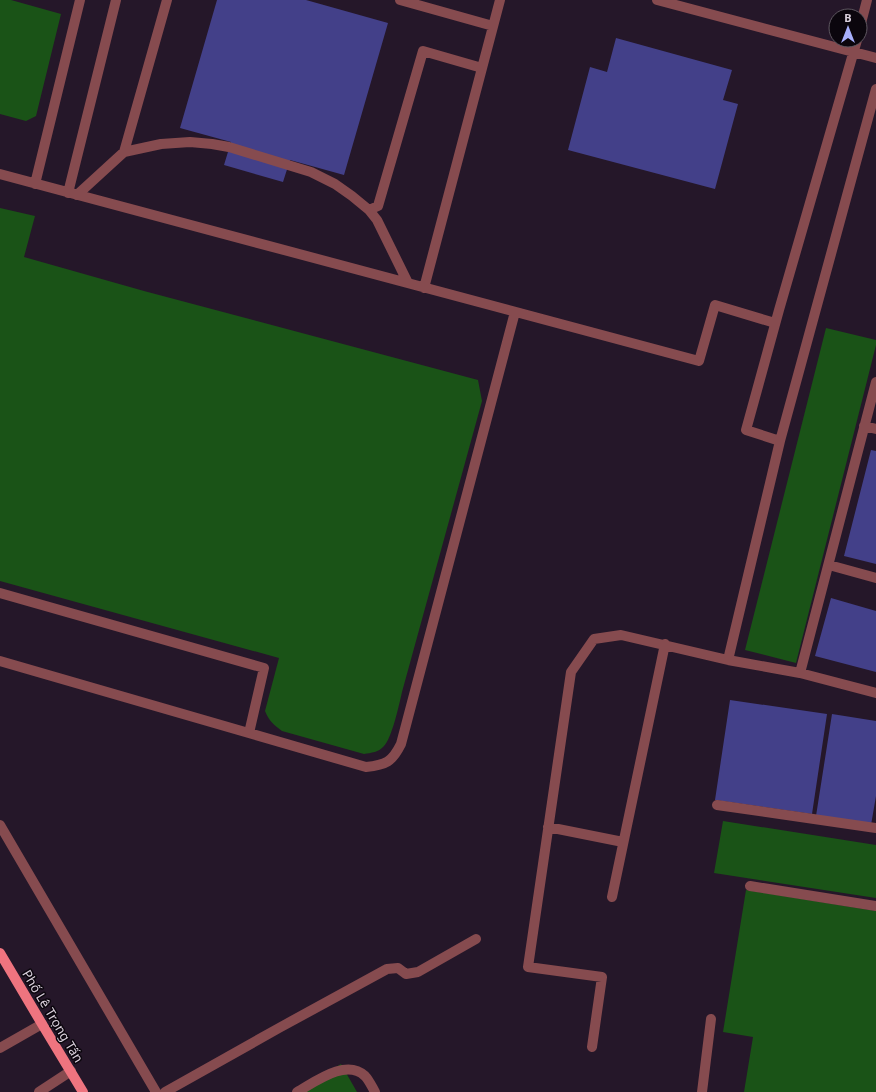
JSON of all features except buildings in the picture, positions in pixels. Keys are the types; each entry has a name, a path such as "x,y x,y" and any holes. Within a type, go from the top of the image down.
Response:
{"main road":[{"name":"Phố Lê Trọng Tấn","path":"1,955 84,1092"}],"lane":[{"path":"35,184 80,0"},
{"path":"72,194 116,0"},
{"path":"124,152 167,0"},
{"path":"400,0 493,26"},
{"path":"424,288 500,0"},
{"path":"657,0 679,3 876,58"},
{"path":"780,441 746,430 775,323 854,48"},
{"path":"369,210 378,206 423,51 482,68"},
{"path":"728,660 780,441 876,90"},
{"path":"72,194 124,152 161,144 190,142 229,147 311,172 335,184 369,210 377,220 408,284"},
{"path":"0,174 699,362 715,305 775,323"},
{"path":"0,661 366,767 380,765 395,757 401,744 515,312"},
{"path":"800,673 876,382"},
{"path":"864,426 876,429"},
{"path":"828,566 876,578"},
{"path":"0,593 264,668 249,733"},
{"path":"592,1047 602,978 528,967 571,672 594,639 621,635 728,660 800,673 876,693"},
{"path":"612,897 664,644"},
{"path":"717,805 876,828"},
{"path":"0,825 156,1092"},
{"path":"548,827 623,842"},
{"path":"750,886 876,906"},
{"path":"166,1092 387,969 398,968 406,974 418,972 476,939"},
{"path":"702,1092 711,1019"},
{"path":"0,1048 42,1024"},
{"path":"297,1092 339,1070 358,1071 366,1077 375,1092"},
{"path":"39,1092 71,1071"}],"green space":[{"path":"0,0 11,0 61,14 36,116 26,121 0,114"},
{"path":"0,208 35,216 24,257 144,291 478,380 482,401 395,721 387,742 380,750 364,754 282,731 274,725 268,718 265,711 279,658 0,581"},
{"path":"826,328 876,340 876,345 796,663 745,650"},
{"path":"723,821 876,845 876,898 714,873"},
{"path":"746,890 876,911 876,1092 744,1092 753,1037 723,1032"},
{"path":"341,1064 357,1092 293,1092"}]}
